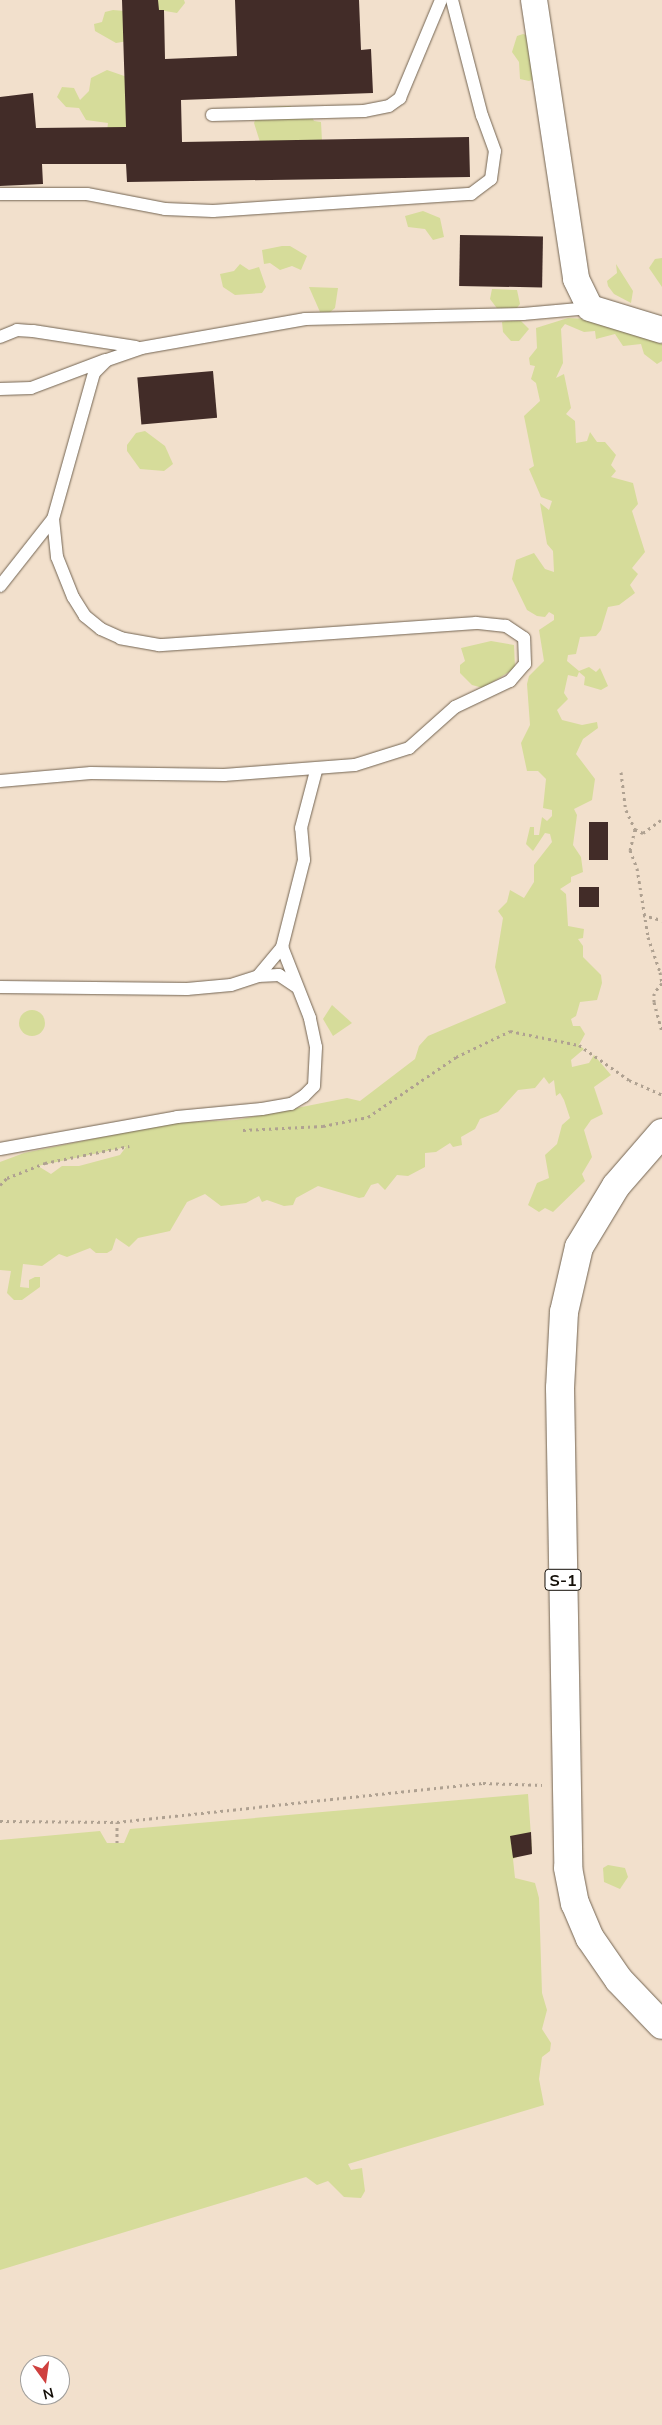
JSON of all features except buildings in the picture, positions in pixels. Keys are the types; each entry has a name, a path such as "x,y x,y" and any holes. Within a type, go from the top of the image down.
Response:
{"main road":[{"name":"S-1","path":"662,1133 616,1186 579,1247 564,1312 560,1388 568,1868 575,1903 590,1938 619,1980 662,2025"}],"street":[{"path":"534,0 576,279 590,308 662,330"}],"lane":[{"path":"212,114 364,111 389,106 400,98 440,0"},
{"path":"0,194 87,194 165,209 214,211 471,194 491,178 495,151 482,116 452,0"},
{"path":"0,389 31,388 141,348 306,319 523,314 590,308"},
{"path":"0,337 17,330 34,331 110,346 141,348"},
{"path":"0,781 91,773 224,775 316,771 382,759 409,748 454,707 510,681 526,664 524,638 506,626 476,623 216,643 159,645 121,638 101,629 85,616 73,597 58,557 53,519 91,381 107,360"},
{"path":"0,586 53,519"},
{"path":"258,976 282,947 304,860 301,828 316,771"},
{"path":"0,1149 177,1118 291,1104 314,1086 316,1047 298,989 282,947"},
{"path":"0,987 187,989 231,985 258,976 279,975 298,989"}],"path":[{"path":"621,772 626,810 635,830 630,850 637,868 643,915 662,983 654,993 654,1002 662,1031"},
{"path":"635,830 643,833 662,819"},
{"path":"643,915 662,920"},
{"path":"237,1130 323,1126 368,1117 456,1057 510,1031 579,1045 629,1080 662,1095"},
{"path":"0,1185 6,1178 45,1163 136,1144"},
{"path":"0,1821 117,1822 483,1783 524,1782 566,1789"},
{"path":"117,1822 117,1843"}],"green space":[{"path":"144,0 184,0 185,3 177,13 159,10"},
{"path":"113,10 125,11 128,41 116,43 95,31 94,24 102,22 105,12"},
{"path":"523,34 529,36 534,79 529,81 520,79 519,62 512,52 517,36"},
{"path":"107,70 130,78 135,130 107,131 108,123 86,120 79,108 66,107 57,97 62,87 74,88 80,100 89,91 91,78"},
{"path":"291,106 294,113 309,112 314,121 321,122 322,141 260,142 254,123 258,113 266,107"},
{"path":"423,211 440,218 444,237 433,240 425,229 408,227 405,216"},
{"path":"290,246 307,256 301,270 292,266 280,270 270,263 264,264 262,250"},
{"path":"662,258 662,287 649,268 655,259"},
{"path":"240,264 249,270 259,267 266,287 262,293 235,295 223,287 220,274 234,271"},
{"path":"616,264 633,291 631,303 614,294 608,286 607,281 617,273"},
{"path":"309,287 338,288 335,308 329,313 320,312"},
{"path":"492,289 517,290 520,304 516,309 499,311 490,299"},
{"path":"568,318 588,319 662,339 662,361 657,364 644,354 641,344 623,346 615,334 596,339 595,331 584,332 565,324 561,329 563,363 556,378 564,374 571,408 566,414 575,421 576,443 587,441 590,432 597,442 605,442 616,455 611,465 616,471 611,477 633,483 638,504 632,511 645,552 632,568 638,574 630,585 635,593 619,605 608,607 601,630 596,636 580,637 576,654 568,655 567,661 579,671 589,667 596,672 600,668 608,686 601,690 584,685 585,677 579,672 577,677 568,675 564,693 568,699 557,710 562,720 582,725 597,722 598,728 583,739 576,754 595,779 592,800 574,809 577,815 573,845 581,857 583,872 571,877 571,882 560,889 566,894 568,926 584,929 583,938 578,939 583,946 583,957 601,975 602,983 597,1000 580,1002 576,1016 571,1019 573,1026 580,1026 585,1034 579,1045 584,1049 571,1060 572,1067 589,1063 594,1055 611,1075 594,1087 603,1114 591,1120 584,1130 592,1157 582,1174 585,1181 553,1212 545,1208 539,1212 528,1205 537,1183 549,1178 545,1155 557,1144 562,1125 570,1118 560,1093 556,1096 554,1080 549,1084 544,1077 535,1088 518,1090 498,1112 480,1119 475,1129 461,1137 462,1145 453,1147 450,1143 436,1152 425,1153 425,1167 408,1176 397,1175 385,1190 378,1183 371,1185 364,1197 359,1198 318,1186 296,1198 293,1205 284,1206 267,1200 262,1202 259,1196 246,1203 221,1206 205,1194 187,1202 170,1231 138,1238 129,1247 116,1238 112,1250 107,1253 96,1253 90,1248 67,1257 59,1254 42,1266 23,1264 20,1287 29,1288 29,1280 40,1277 40,1287 22,1300 14,1300 7,1293 11,1271 0,1270 0,1162 24,1153 170,1123 236,1120 347,1098 360,1101 415,1059 419,1046 428,1036 506,1003 495,967 503,918 498,911 507,902 510,890 524,898 534,882 534,865 552,842 550,834 545,833 533,851 526,844 530,827 534,827 534,835 539,835 542,817 547,821 552,816 552,810 543,808 546,779 538,771 527,771 521,743 530,725 527,684 529,676 544,661 539,630 554,620 554,615 549,612 545,617 537,616 527,610 512,579 516,560 534,553 545,569 554,572 553,551 547,544 540,503 549,510 552,501 541,497 529,469 534,466 524,416 540,401 536,383 531,379 535,366 530,365 529,358 537,348 536,328","holes":["126,1147 120,1155 79,1166 62,1166 51,1174 38,1166"]},
{"path":"521,321 529,329 519,341 511,341 503,332 502,322"},
{"path":"145,431 165,446 173,464 164,471 140,469 127,451 127,445 136,433"},
{"path":"491,641 514,645 515,668 483,688 472,685 460,673 460,665 465,661 461,648"},
{"path":"332,1005 352,1023 333,1036 323,1019"},
{"path":"32,1010 41,1014 45,1023 41,1032 32,1036 23,1032 19,1023 23,1014"},
{"path":"528,1794 532,1850 513,1859 515,1878 535,1883 539,1898 542,1993 547,2010 542,2029 551,2043 550,2051 542,2057 539,2079 544,2105 348,2164 351,2170 362,2168 365,2191 361,2198 344,2197 328,2181 317,2185 306,2177 0,2270 0,1840 100,1831 107,1843 124,1843 130,1829"},
{"path":"608,1865 625,1868 628,1877 620,1889 604,1882 603,1868"}]}
